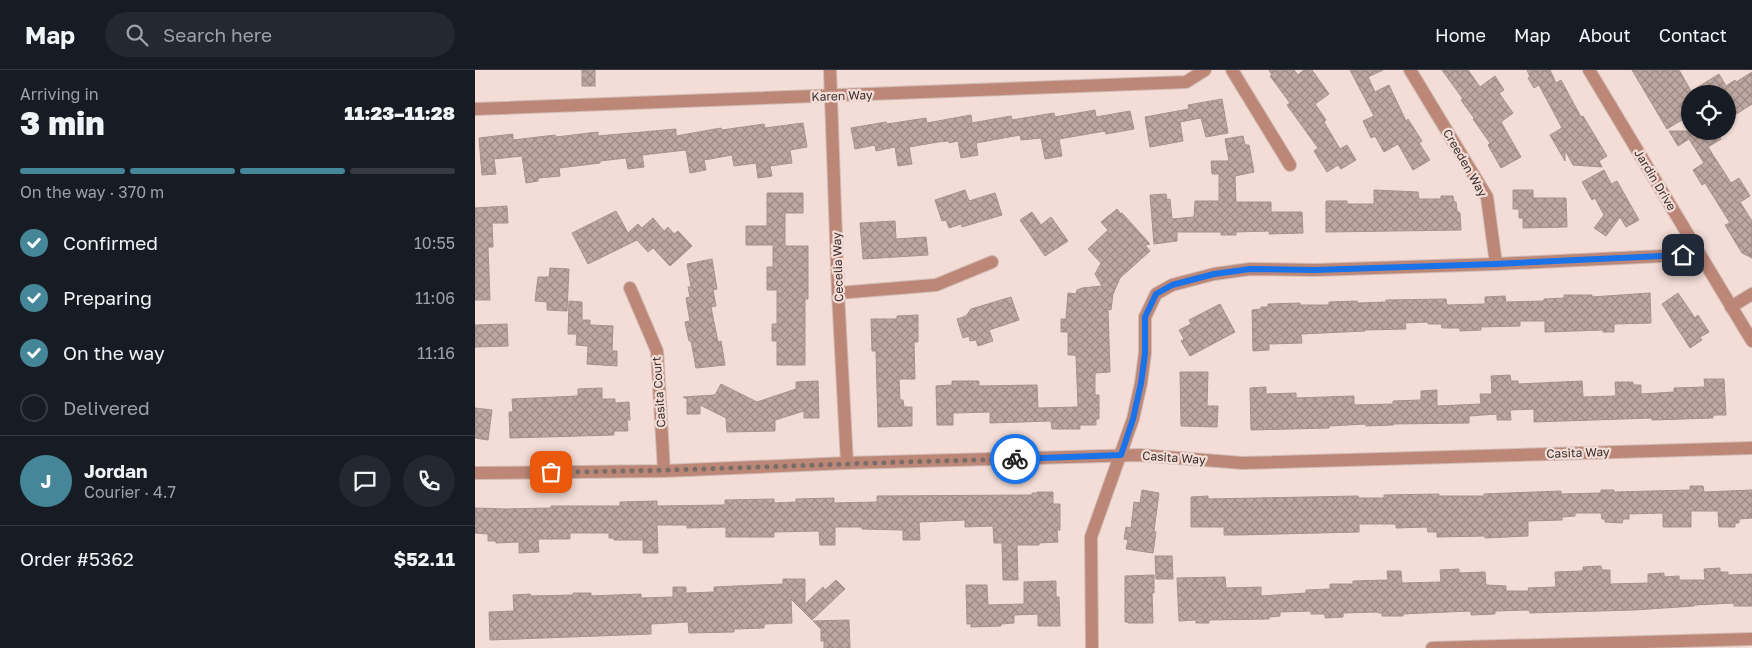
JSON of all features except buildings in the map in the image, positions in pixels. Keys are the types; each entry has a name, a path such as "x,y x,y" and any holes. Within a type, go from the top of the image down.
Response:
{"street":[{"name":"Cecelia Way","path":"830,70 847,463"},
{"name":"Karen Way","path":"475,110 1186,82 1205,70"},
{"path":"1232,70 1290,166"},
{"name":"Creeden Way","path":"1411,70 1487,198 1495,264"},
{"name":"Jardin Drive","path":"1589,70 1752,341"},
{"path":"1092,648 1091,537 1133,419 1145,354 1145,317 1156,294 1172,285 1214,274 1250,269 1315,270 1495,264 1683,255 1695,248"},
{"path":"839,293 935,285 992,262"},
{"name":"Casita Court","path":"630,288 657,351 664,471"},
{"path":"1731,307 1752,294"},
{"name":"Casita Way","path":"475,473 664,471 847,463 1121,455 1243,464 1752,448"},
{"path":"1432,648 1752,639"}],"way so far":[{"path":"551,472 664,471 847,463 1015,459"}],"route":[{"path":"1015,459 1121,455 1133,419 1141,383 1145,354 1145,317 1156,294 1172,285 1214,274 1250,269 1315,270 1683,255"}]}
